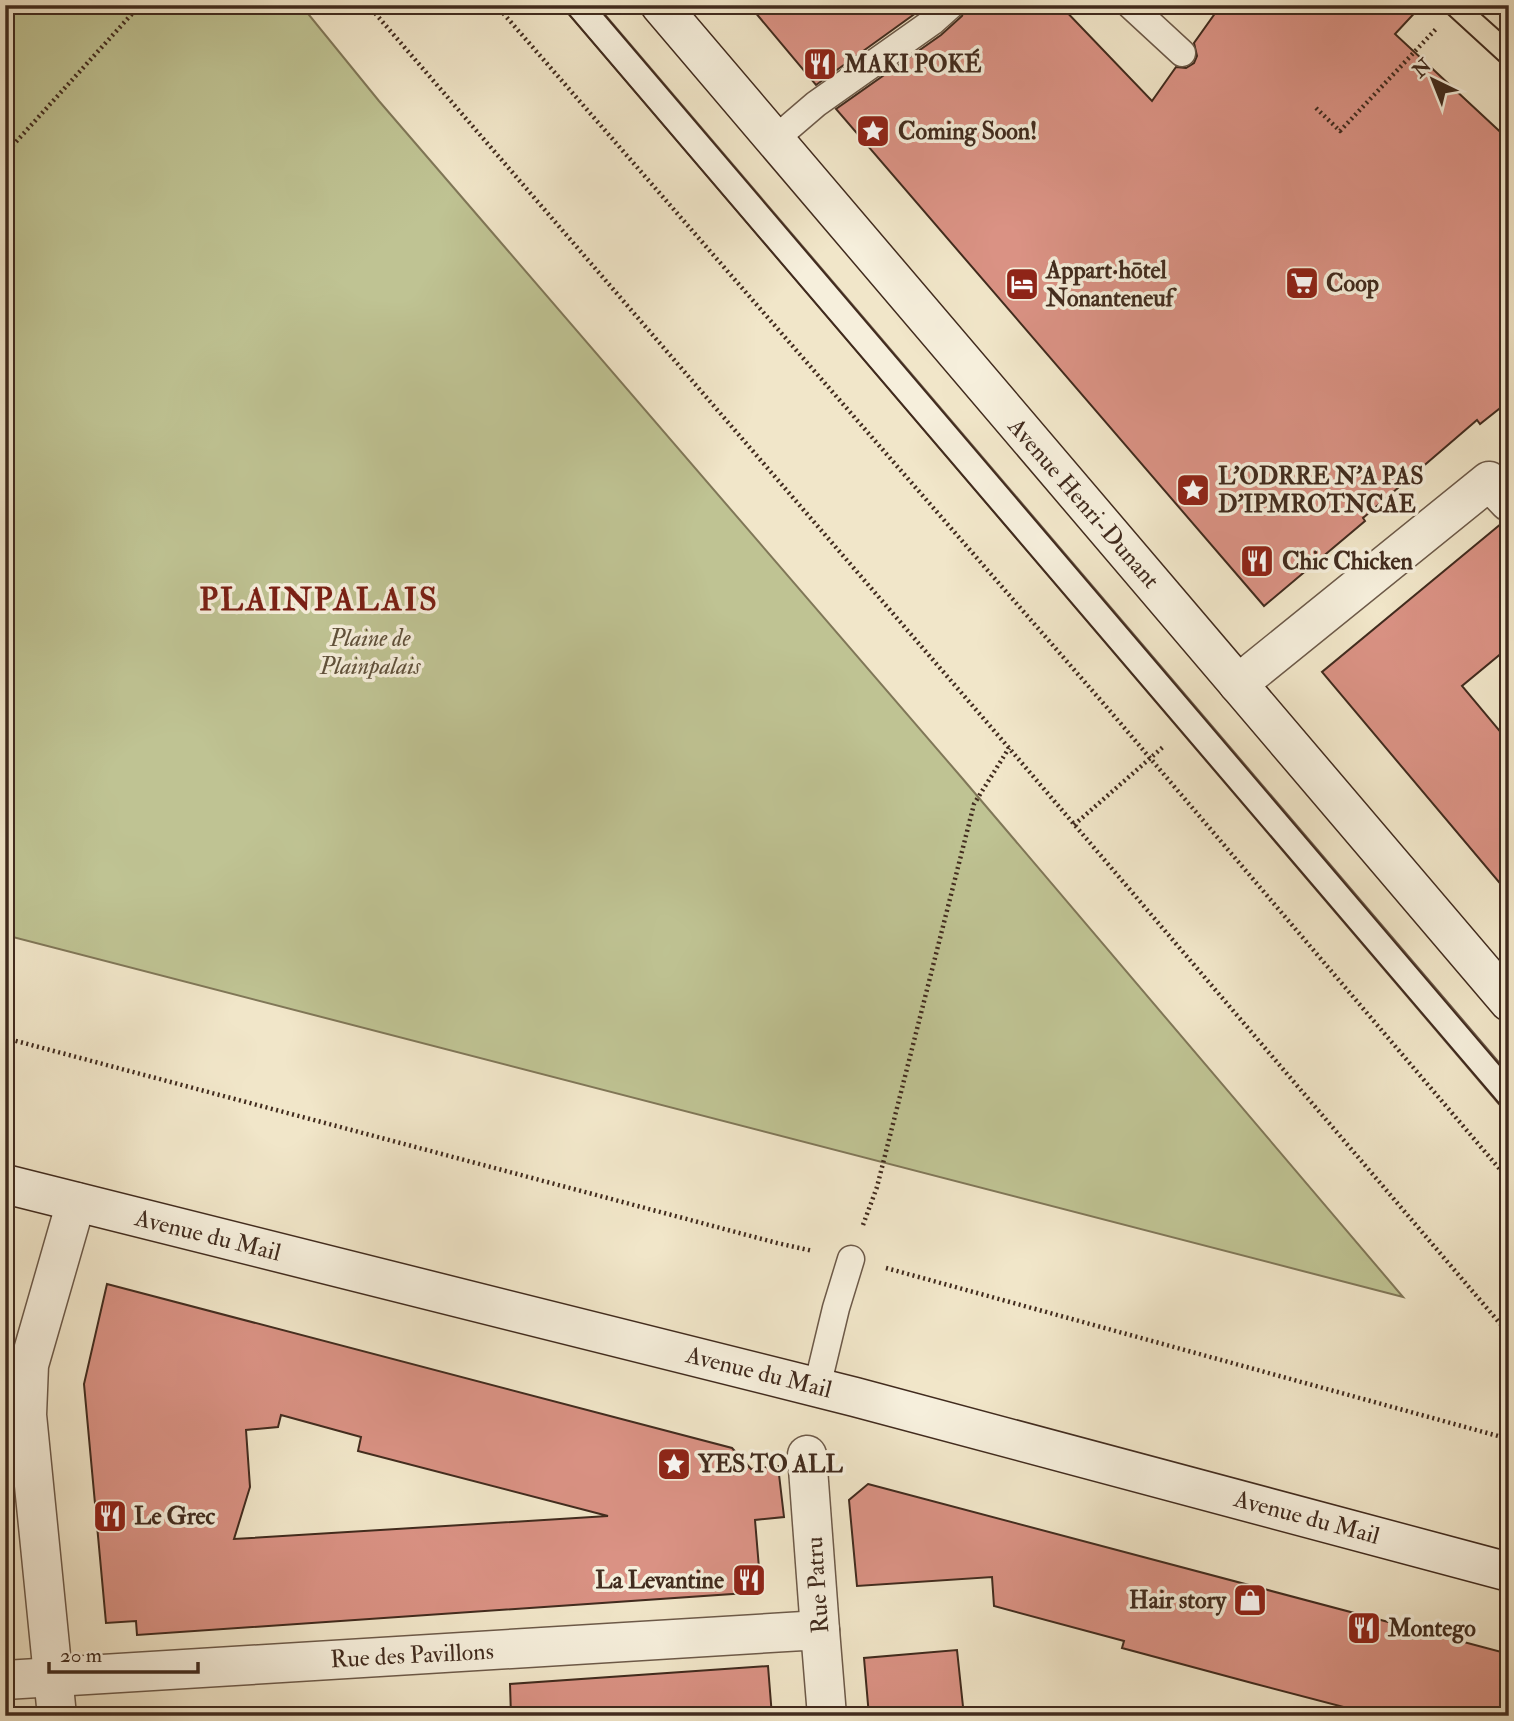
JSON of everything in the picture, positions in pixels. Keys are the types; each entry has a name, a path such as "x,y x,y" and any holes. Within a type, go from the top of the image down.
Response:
{"main road":[{"name":"Avenue Henri-Dunant","path":"660,5 1509,1002"},
{"path":"1238,684 1502,483"},
{"name":"Avenue du Mail","path":"5,1184 817,1387 1509,1572"},
{"path":"57,1716 28,1402 29,1365 76,1202"},
{"name":"Rue Patru","path":"807,1454 827,1716"},
{"name":"Rue des Pavillons","path":"5,1680 820,1630"}],"lane":[{"path":"579,5 1509,1096"},
{"path":"774,140 816,104 932,22 951,5"},
{"path":"1130,5 1182,53"},
{"path":"817,1387 851,1259"}],"path":[{"path":"5,154 140,5"},
{"path":"368,5 1009,748 1509,1334"},
{"path":"373,11 380,5"},
{"path":"496,5 1150,758 1509,1180"},
{"path":"1316,108 1340,131 1436,29"},
{"path":"1073,825 1191,723"},
{"path":"851,1259 877,1186 974,804 1009,748"},
{"path":"5,1038 763,1240 851,1259 1509,1439"}],"green space":[{"name":"Plaine de Plainpalais","path":"5,5 301,5 379,101 962,778 1403,1297 5,935"}],"building":[{"path":"749,5 927,5 816,85"},
{"path":"966,5 1060,5 1152,101 1176,67 1186,68 1194,63 1197,56 1194,43 1221,5 1422,5 1395,34 1509,140 1509,401 1480,424 1477,420 1363,518 1365,521 1264,606 836,109 941,35 962,16"},
{"path":"1502,523 1509,523 1509,647 1462,686 1509,742 1509,894 1322,672"},
{"path":"107,1284 732,1448 751,1469 778,1466 784,1517 755,1520 761,1592 137,1635 136,1621 106,1623 84,1384","holes":["281,1415 361,1437 358,1451 608,1516 234,1539 250,1487 246,1430 278,1427"]},
{"path":"868,1484 1509,1654 1509,1716 1378,1716 1252,1683 1122,1648 1124,1641 994,1606 992,1577 857,1586 849,1500"},
{"path":"957,1650 964,1716 869,1716 864,1658"},
{"path":"768,1666 772,1716 511,1716 510,1684"}],"tram line":[{"path":"561,5 1509,1115"},
{"path":"596,5 1509,1076"},
{"path":"1438,5 1509,70"},
{"path":"1471,5 1509,39"}],"place":[{"name":"MAKI POKÉ","path":"820,64"},
{"name":"Coming Soon!","path":"873,131"},
{"name":"Coop","path":"1302,283"},
{"name":"Appart‧hōtel Nonanteneuf","path":"1022,284"},
{"name":"L'ODRRE N'A PAS D'IPMROTNCAE","path":"1193,490"},
{"name":"Chic Chicken","path":"1257,561"},
{"name":"YES TO ALL","path":"674,1464"},
{"name":"Le Grec","path":"110,1516"},
{"name":"La Levantine","path":"749,1580"},
{"name":"Hair story","path":"1250,1600"},
{"name":"Montego","path":"1364,1628"}],"district":[{"name":"PLAINPALAIS","path":"319,599"}]}
